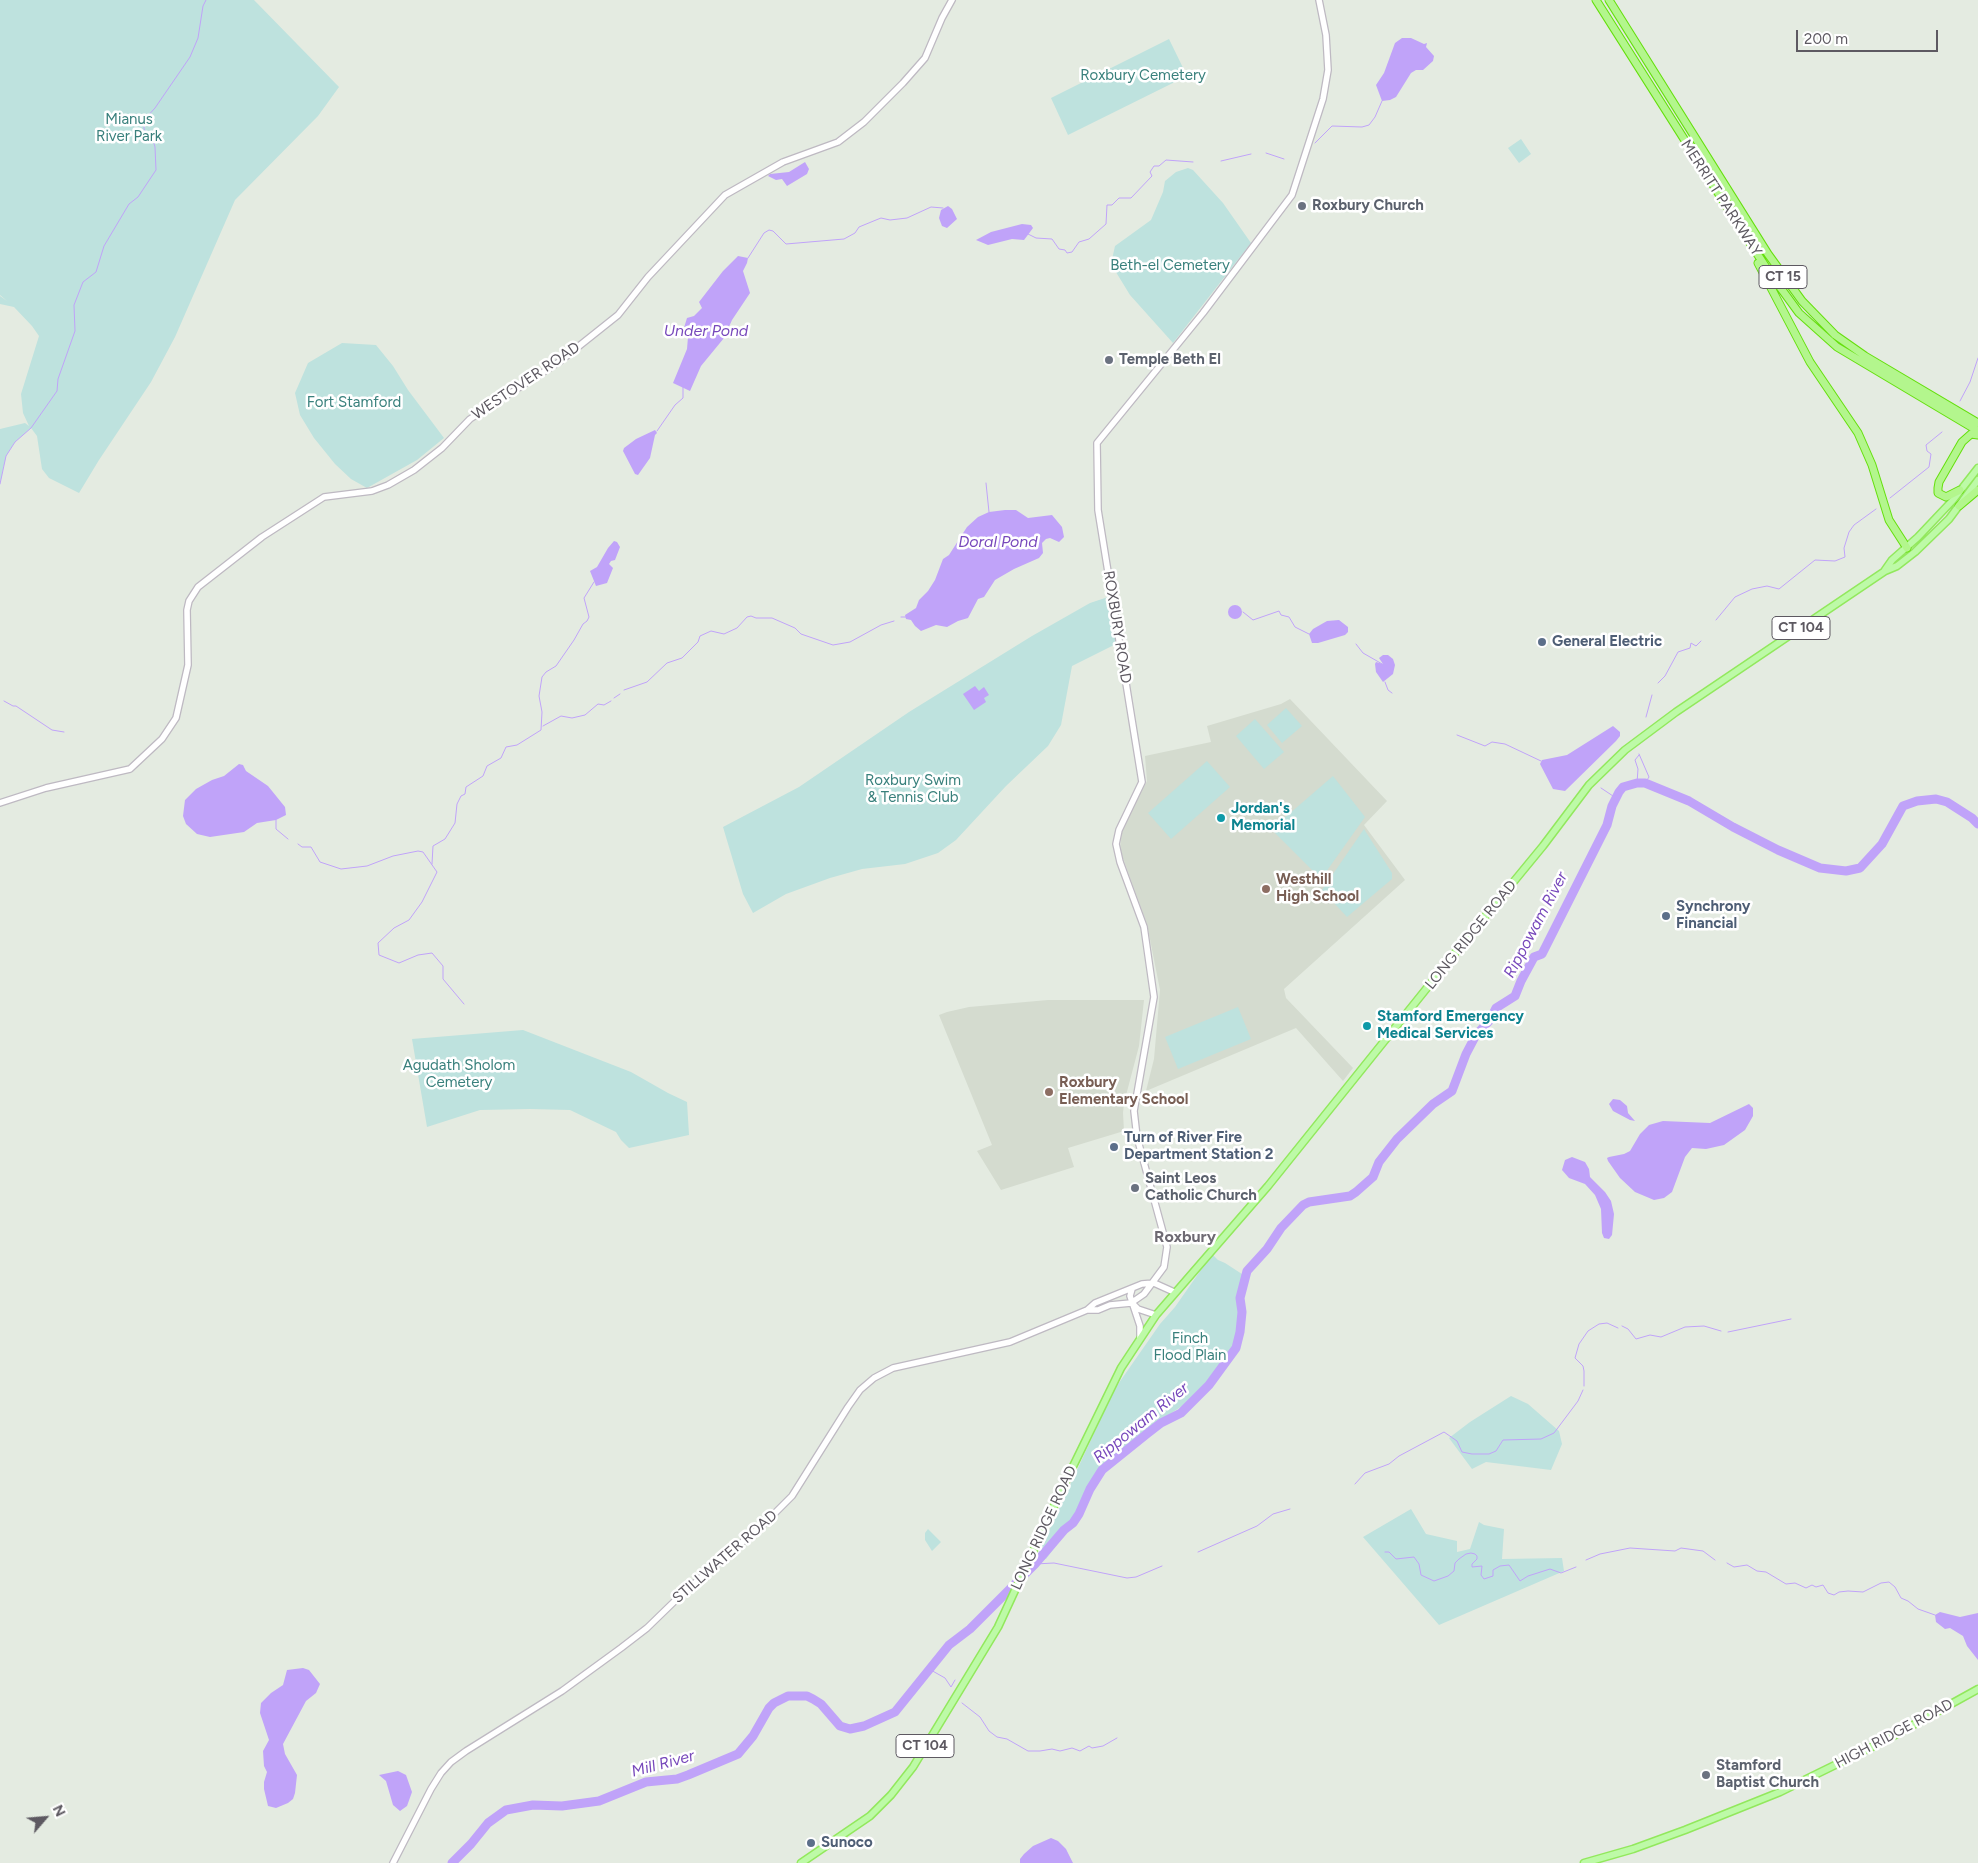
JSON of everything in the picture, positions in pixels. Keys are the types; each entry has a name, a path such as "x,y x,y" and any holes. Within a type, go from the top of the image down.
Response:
{"highway":[{"name":"MERRITT PARKWAY","path":"1596,0 1740,229 1799,313 1837,347 1978,433"},
{"name":"MERRITT PARKWAY","path":"1608,0 1768,254 1802,301 1835,335 1865,356 1978,423"},
{"path":"1740,229 1810,362 1858,434 1872,465 1889,520 1907,548"},
{"path":"1960,490 1946,498 1938,493 1939,482 1962,442 1971,434 1978,433"},
{"path":"1959,506 1978,490"}],"main road":[{"name":"LONG RIDGE ROAD","path":"1885,571 1892,560 1907,548 1953,500 1978,468"},
{"name":"LONG RIDGE ROAD","path":"801,1863 863,1820 891,1795 913,1766 998,1627 1120,1368 1156,1315 1268,1186 1543,846 1580,796 1599,774 1634,744 1708,690 1885,571 1898,566 1915,552 1959,506 1978,480"},
{"name":"HIGH RIDGE ROAD","path":"1584,1863 1633,1849 1780,1792 1878,1744 1978,1689"}],"street":[{"name":"WESTOVER ROAD","path":"0,803 46,788 130,769 162,739 176,718 188,664 187,610 189,601 198,587 262,538 324,497 372,492 414,470 442,448 470,419 559,362 618,315 648,277 725,195 783,162 838,142 864,122 903,83 924,58 952,0"},
{"name":"ROXBURY ROAD","path":"1154,1283 1164,1267 1167,1247 1137,1137 1134,1111 1154,997 1144,927 1116,846 1118,830 1142,782 1098,510 1097,444 1202,313 1292,195 1325,88 1328,56 1319,0"},
{"name":"STILLWATER ROAD","path":"392,1863 431,1789 451,1762 562,1692 621,1648 647,1628 680,1596 768,1520 792,1496 848,1407 860,1390 874,1378 892,1368 1010,1342 1087,1310 1095,1304 1142,1284 1154,1283"},
{"path":"1131,1303 1144,1294 1154,1283 1174,1292"},
{"path":"1132,1289 1131,1303 1140,1326 1140,1338"},
{"name":"STILLWATER ROAD","path":"1087,1310 1098,1310 1110,1305 1131,1303"},
{"path":"1131,1303 1138,1309 1156,1315"}],"shaded area":[{"name":"Westhill High School","path":"1290,699 1387,801 1364,825 1405,880 1284,989 1286,998 1353,1068 1343,1081 1296,1028 1146,1091 1154,1059 1160,990 1147,924 1120,850 1122,829 1147,781 1145,756 1211,742 1207,726 1281,704"},
{"name":"Roxbury Elementary School","path":"1048,1000 1144,1000 1139,1046 1124,1103 1124,1131 1068,1148 1074,1167 1001,1190 977,1151 992,1145 939,1015 969,1007"}],"green space":[{"name":"Mianus River Park","path":"0,0 254,0 339,87 318,116 235,200 175,337 151,382 79,493 49,478 42,469 37,436 31,428 15,442 6,456 0,484 0,429 25,423 29,426 23,413 21,394 39,336 14,307 0,304 0,296 7,301 0,295"},
{"name":"Roxbury Cemetery","path":"1169,39 1187,76 1068,135 1051,98"},
{"path":"1521,139 1531,154 1519,163 1508,148"},
{"name":"Beth-el Cemetery","path":"1188,168 1193,170 1223,203 1251,243 1173,343 1130,295 1111,264 1115,246 1151,220 1163,192 1165,181 1176,172"},
{"name":"Fort Stamford","path":"342,343 376,345 444,438 417,460 367,488 351,479 335,464 314,438 300,415 295,393 308,363"},
{"name":"Roxbury Swim & Tennis Club","path":"1108,597 1116,644 1072,666 1061,725 1048,746 1006,786 956,840 938,853 905,864 862,869 830,878 786,894 753,913 743,894 723,827 799,787 909,712 1032,636 1090,603"},
{"path":"1286,708 1302,726 1282,743 1267,725"},
{"path":"1255,719 1284,752 1264,769 1236,736"},
{"path":"1207,761 1230,787 1171,839 1148,813"},
{"path":"1333,776 1365,817 1321,879 1274,832 1274,827"},
{"path":"1364,829 1392,873 1392,879 1347,917 1322,890"},
{"path":"1238,1007 1251,1039 1178,1069 1165,1037"},
{"name":"Agudath Sholom Cemetery","path":"523,1030 631,1072 687,1102 689,1135 629,1148 616,1132 570,1110 480,1110 427,1127 412,1039"},
{"name":"Finch Flood Plain","path":"1212,1254 1218,1260 1245,1276 1242,1322 1236,1341 1219,1375 1185,1404 1161,1420 1106,1464 1100,1471 1083,1510 1046,1559 1035,1561 1114,1390"},
{"path":"1511,1396 1528,1404 1559,1431 1562,1444 1551,1470 1486,1462 1472,1469 1449,1438"},
{"path":"1411,1509 1426,1534 1457,1541 1457,1552 1470,1549 1479,1522 1484,1525 1504,1529 1502,1559 1562,1558 1564,1571 1439,1625 1363,1537"},
{"path":"928,1529 941,1542 932,1551 925,1540 925,1533"}],"water":[{"path":"1402,38 1411,38 1424,44 1427,43 1426,47 1434,56 1433,61 1423,70 1416,70 1411,73 1396,97 1382,101 1376,85 1384,73 1395,43"},
{"path":"805,162 809,169 807,174 787,186 782,179 776,180 768,176 770,174 789,172"},
{"path":"948,206 952,209 957,219 947,228 942,226 939,218 941,210"},
{"path":"1022,224 1031,225 1033,228 1024,240 1012,239 988,245 976,240 991,232"},
{"name":"Under Pond","path":"738,256 748,258 743,271 750,293 732,320 724,338 701,366 690,391 673,383 687,349 688,337 683,331 687,318 694,316 702,308 699,302 723,271"},
{"path":"655,430 657,433 650,458 638,475 635,474 623,451 624,448 636,439"},
{"name":"Doral Pond","path":"1016,510 1028,518 1052,515 1062,527 1064,537 1059,542 1050,538 1046,539 1042,543 1043,553 1039,558 995,580 984,597 978,599 968,618 947,627 936,625 921,631 911,620 906,619 905,615 916,608 919,600 928,591 935,580 943,559 949,555 967,527 978,517 989,512"},
{"path":"614,541 620,547 615,560 609,564 613,568 607,583 596,586 590,571 597,567"},
{"path":"1232,605 1238,605 1242,612 1238,619 1232,619 1228,615 1228,609"},
{"path":"1339,620 1348,627 1348,632 1345,635 1312,643 1309,634 1313,629 1327,621"},
{"path":"1383,655 1388,655 1393,659 1395,665 1393,674 1383,682 1376,672 1375,664 1376,662 1383,664 1379,658"},
{"path":"975,686 979,691 984,687 989,695 984,698 986,702 974,710 963,694"},
{"path":"1613,726 1620,732 1620,736 1616,741 1565,791 1553,789 1540,764 1542,760 1567,755"},
{"path":"239,764 243,765 246,771 268,786 285,807 286,815 276,820 257,823 244,832 210,837 197,834 186,824 183,816 185,800 196,789 224,776"},
{"path":"1613,1099 1620,1100 1627,1106 1628,1113 1635,1121 1613,1111 1609,1104"},
{"path":"1749,1104 1753,1108 1753,1116 1745,1130 1724,1145 1706,1149 1692,1148 1685,1157 1672,1192 1664,1198 1654,1200 1635,1192 1620,1178 1608,1161 1607,1158 1609,1157 1630,1151 1640,1134 1649,1125 1663,1121 1710,1123"},
{"path":"1572,1157 1585,1162 1589,1169 1590,1177 1611,1201 1614,1214 1612,1235 1609,1239 1604,1238 1602,1233 1601,1209 1595,1195 1585,1184 1569,1178 1562,1170 1565,1160"},
{"path":"1940,1612 1960,1617 1978,1613 1978,1660 1967,1646 1963,1636 1950,1628 1945,1629 1936,1622 1935,1615"},
{"path":"303,1668 309,1670 320,1684 316,1693 306,1701 283,1744 285,1754 297,1775 293,1799 276,1808 268,1806 264,1789 267,1772 264,1766 263,1751 269,1740 260,1713 261,1703 283,1685 287,1670"},
{"path":"398,1771 406,1775 412,1792 407,1806 400,1811 393,1805 386,1781 379,1775"},
{"path":"1051,1838 1058,1841 1066,1849 1073,1863 1020,1863 1020,1859 1033,1846"}],"waterway":[{"path":"0,484 6,456 15,442 31,428 57,391 58,379 75,331 74,305 83,282 96,272 104,246 129,204 138,197 156,170 155,147 153,140 144,129 144,120 155,108 190,57 198,38 203,6 206,0"},
{"path":"1315,143 1332,126 1362,127 1369,125 1382,101"},
{"path":"1266,153 1284,159"},
{"path":"1221,161 1251,154"},
{"path":"1028,234 1036,238 1052,239 1059,249 1065,250 1067,253 1072,252 1079,242 1089,239 1106,224 1107,205 1112,205 1119,198 1131,198 1152,176 1150,172 1154,166 1159,166 1166,160 1193,162"},
{"path":"748,258 764,233 769,230 773,231 786,244 844,239 855,233 859,227 881,218 890,220 907,218 931,207 943,208"},
{"path":"1960,401 1970,382 1978,358"},
{"path":"657,431 675,405 683,398 683,387"},
{"path":"1890,498 1929,467 1931,454 1927,451 1926,445 1942,432"},
{"path":"986,483 989,512"},
{"path":"1716,620 1735,597 1752,589 1767,586 1779,589 1815,560 1835,561 1845,557 1844,548 1849,532 1854,525 1876,509"},
{"path":"432,864 433,846 445,839 455,823 457,804 461,796 465,794 466,787 483,776 487,766 501,758 506,747 517,745 541,730 542,712 539,696 542,677 556,666 583,624 587,621 589,617 584,598 594,582"},
{"path":"1243,612 1253,620 1279,611 1281,615 1289,617 1295,627 1309,634"},
{"path":"624,690 647,682 667,663 682,658 698,642 700,636 711,631 724,634 737,628 747,617 772,618 795,628 801,634 833,645 850,642 881,625 894,621"},
{"path":"901,617 906,617"},
{"path":"1658,683 1665,676 1678,652 1690,648 1691,643 1696,646 1701,641"},
{"path":"1356,644 1363,653 1384,665"},
{"path":"1385,682 1388,690 1392,693"},
{"path":"614,698 620,694"},
{"path":"1646,717 1652,695"},
{"path":"4,701 16,706 52,730 64,732"},
{"path":"543,726 561,716 572,718 585,715 598,704 604,705 611,701"},
{"path":"1457,735 1485,746 1492,742 1505,744 1541,761"},
{"path":"1639,754 1649,777 1645,783"},
{"path":"1637,783 1638,769 1635,760 1639,755"},
{"name":"Rippowam River","path":"452,1863 488,1823 506,1810 533,1805 562,1806 599,1801 646,1782 677,1779 738,1754 753,1736 769,1708 774,1703 788,1696 807,1696 813,1699 821,1704 840,1726 850,1729 864,1726 895,1712 949,1645 970,1629 1035,1564 1064,1530 1073,1523 1102,1470 1161,1423 1181,1413 1209,1385 1236,1348 1242,1312 1240,1298 1247,1271 1267,1249 1281,1228 1303,1205 1309,1202 1350,1196 1356,1192 1373,1177 1379,1162 1397,1139 1433,1104 1452,1091 1466,1054 1476,1035 1490,1020 1496,1008 1515,996 1534,957 1542,954 1607,825 1612,806 1623,787 1645,783 1689,801 1733,827 1778,850 1820,868 1846,871 1860,868 1882,844 1903,806 1917,801 1936,799 1947,802 1978,824"},
{"path":"1601,788 1616,798"},
{"path":"276,820 276,829 288,839"},
{"path":"298,844 302,847 311,847 320,862 341,869 367,866 393,856 418,851 423,852 437,872 422,902 409,920 394,928 378,943 379,955 399,963 418,955 432,953 443,966 443,979 464,1004"},
{"path":"1728,1332 1791,1319"},
{"path":"1584,1386 1583,1366 1575,1358 1579,1344 1588,1331 1599,1324 1607,1323 1618,1328"},
{"path":"1622,1326 1628,1329 1636,1339 1650,1335 1661,1337 1685,1327 1704,1326 1721,1331"},
{"path":"1355,1484 1365,1473 1389,1464 1399,1456 1444,1432 1457,1441 1462,1452 1472,1454 1489,1454 1496,1451 1503,1440 1541,1439 1554,1433 1578,1401 1583,1390"},
{"path":"1198,1552 1257,1526 1273,1514 1290,1509"},
{"path":"1586,1560 1600,1554 1630,1548 1675,1551 1681,1548 1703,1551 1715,1560"},
{"path":"1385,1552 1389,1552 1396,1559 1414,1557 1419,1564 1421,1575 1434,1581 1448,1576 1454,1571 1455,1563 1466,1554 1471,1553 1477,1556 1472,1567 1482,1566 1481,1575 1484,1579 1493,1576 1493,1570 1500,1566 1509,1565 1520,1581 1528,1576 1550,1569 1561,1573 1576,1567"},
{"path":"1035,1564 1054,1563 1127,1578 1136,1577 1162,1566"},
{"path":"1727,1563 1734,1567 1747,1565 1757,1571 1766,1572 1786,1584 1795,1583 1806,1588 1812,1585 1816,1587 1823,1585 1828,1593 1834,1595 1839,1592 1848,1591 1863,1592 1881,1583 1889,1582 1895,1587 1901,1598 1918,1609 1935,1615"},
{"path":"929,1669 945,1678 951,1687 955,1680"},
{"path":"962,1703 980,1717 989,1731 997,1737 1007,1739 1028,1751 1052,1749 1060,1751 1072,1748 1080,1751 1089,1746 1092,1748 1103,1746 1117,1738"}],"place":[{"name":"Roxbury Church","path":"1302,206"},
{"name":"Temple Beth El","path":"1109,360"},
{"name":"General Electric","path":"1542,642"},
{"name":"Jordan's Memorial","path":"1221,818"},
{"name":"Westhill High School","path":"1266,889"},
{"name":"Synchrony Financial","path":"1666,916"},
{"name":"Stamford Emergency Medical Services","path":"1367,1026"},
{"name":"Roxbury Elementary School","path":"1049,1092"},
{"name":"Turn of River Fire Department Station 2","path":"1114,1147"},
{"name":"Saint Leos Catholic Church","path":"1135,1188"},
{"name":"Stamford Baptist Church","path":"1706,1775"},
{"name":"Sunoco","path":"811,1843"}],"district":[{"name":"Roxbury","path":"1185,1237"}],"water label":[{"name":"Mill River","path":"663,1764"}]}
